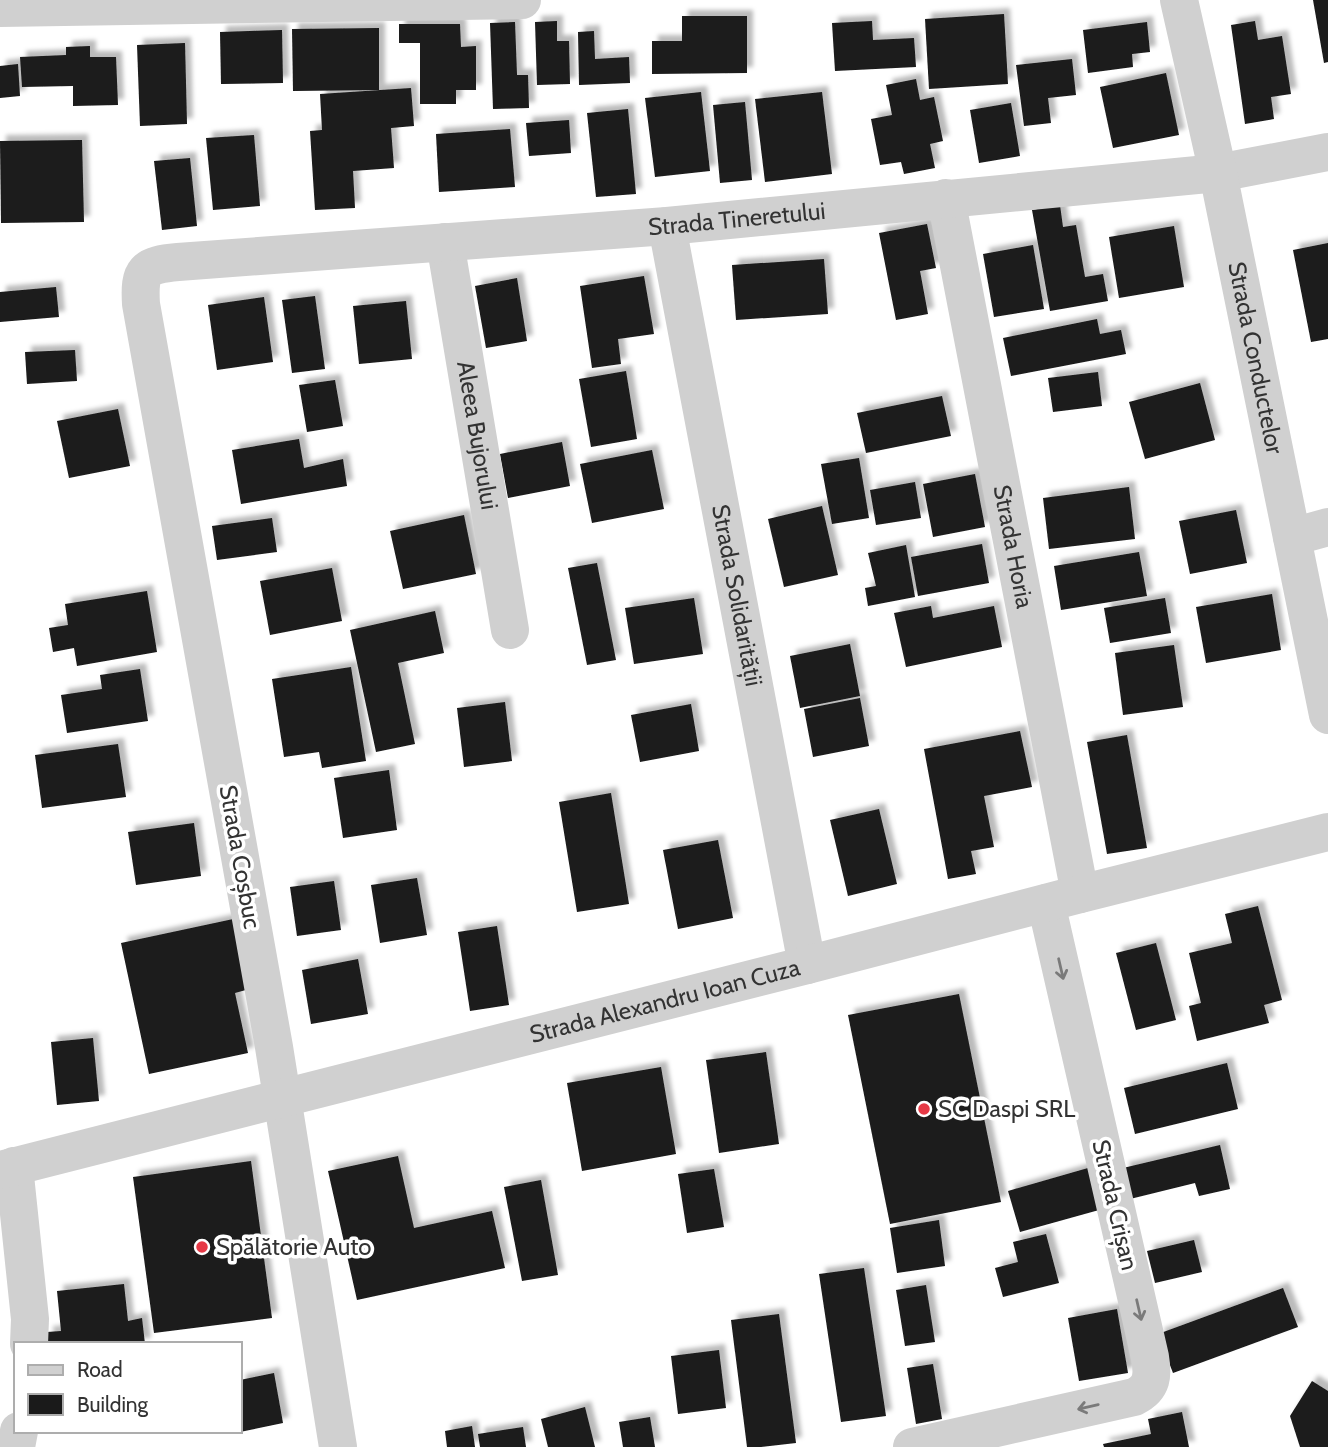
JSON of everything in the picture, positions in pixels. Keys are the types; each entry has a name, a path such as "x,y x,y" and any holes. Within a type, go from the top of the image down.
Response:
{"street":[{"path":"0,8 522,0"},
{"name":"Strada Conductelor","path":"1179,0 1218,173 1310,532 1328,715"},
{"name":"Strada Tineretului","path":"146,270 160,264 178,262 667,226 1218,173 1328,152"},
{"name":"Strada Horia","path":"946,198 1063,898"},
{"name":"Strada Solidarității","path":"667,226 807,965"},
{"name":"Aleea Bujorului","path":"445,242 510,630"},
{"name":"Strada Coșbuc","path":"146,270 140,283 141,303 283,1097 338,1447"},
{"name":"Strada Alexandru Ioan Cuza","path":"7,1168 1328,832"},
{"name":"Strada Crișan","path":"912,1447 1134,1397 1143,1393 1149,1384 1152,1371 1150,1357 1063,898"},
{"path":"7,1168 30,1319 29,1342"}],"building":[{"path":"1313,0 1328,0 1328,62 1324,63"},
{"path":"1004,14 1008,84 929,89 925,19"},
{"path":"682,16 747,16 747,73 652,74 652,41 682,41"},
{"path":"557,21 557,41 569,41 570,84 537,85 535,22"},
{"path":"872,21 873,40 914,38 916,67 835,71 832,23"},
{"path":"1255,21 1258,40 1282,36 1291,94 1271,97 1274,119 1245,124 1231,25"},
{"path":"515,22 517,75 528,75 529,108 493,109 490,23"},
{"path":"1147,22 1150,52 1132,54 1133,67 1088,73 1083,30"},
{"path":"399,24 460,24 461,47 476,46 476,90 456,90 456,104 420,104 420,43 399,43"},
{"path":"379,28 379,90 293,91 292,29"},
{"path":"282,30 283,83 221,84 220,32"},
{"path":"594,31 595,59 629,57 630,83 579,85 578,32"},
{"path":"185,43 187,124 140,126 137,45"},
{"path":"90,46 90,57 116,57 118,105 73,106 73,86 22,87 20,57 66,55 66,47"},
{"path":"1072,59 1076,95 1048,98 1051,123 1024,126 1016,65"},
{"path":"18,64 20,96 0,98 0,66"},
{"path":"1166,73 1179,135 1113,148 1100,87"},
{"path":"916,79 920,100 934,97 943,141 930,144 935,168 904,174 901,162 880,165 871,119 892,115 886,85"},
{"path":"411,88 414,126 391,128 394,168 353,171 355,208 315,210 310,131 322,130 320,94"},
{"path":"701,92 710,171 655,177 645,98"},
{"path":"822,92 832,174 765,182 755,99"},
{"path":"745,102 752,180 720,183 713,105"},
{"path":"1011,103 1020,156 979,163 970,110"},
{"path":"628,109 636,194 596,197 587,113"},
{"path":"569,120 571,153 529,156 526,123"},
{"path":"510,129 515,187 439,192 436,134"},
{"path":"254,135 260,206 213,210 206,138"},
{"path":"82,140 84,222 1,223 0,141"},
{"path":"190,158 197,226 162,230 154,161"},
{"path":"1060,205 1063,227 1076,225 1085,277 1103,274 1108,301 1050,311 1032,210"},
{"path":"927,224 936,268 920,271 928,314 896,320 879,233"},
{"path":"1174,226 1184,287 1119,298 1109,237"},
{"path":"1328,243 1328,339 1311,342 1293,250"},
{"path":"1033,245 1044,309 994,317 983,254"},
{"path":"824,259 828,314 736,320 732,265"},
{"path":"644,276 654,334 618,339 621,364 592,368 580,286"},
{"path":"517,278 527,341 486,348 475,286"},
{"path":"56,287 59,317 0,322 0,292"},
{"path":"315,296 325,369 292,373 282,300"},
{"path":"264,297 273,362 217,370 208,305"},
{"path":"406,301 412,359 359,364 353,306"},
{"path":"1097,319 1100,334 1121,330 1126,354 1011,376 1003,338"},
{"path":"75,350 77,381 27,384 25,352"},
{"path":"626,371 637,439 591,447 579,379"},
{"path":"1098,372 1102,406 1053,412 1048,378"},
{"path":"335,380 343,426 307,432 299,385"},
{"path":"1200,383 1215,440 1145,459 1129,402"},
{"path":"942,396 951,436 866,453 857,413"},
{"path":"118,409 130,466 69,478 57,421"},
{"path":"299,439 304,468 343,459 347,486 241,504 232,450"},
{"path":"562,442 570,486 508,498 500,454"},
{"path":"652,450 664,509 592,523 580,464"},
{"path":"859,458 869,518 832,524 821,464"},
{"path":"975,474 985,527 933,537 923,484"},
{"path":"915,482 921,518 876,525 870,490"},
{"path":"1129,487 1135,539 1049,549 1043,498"},
{"path":"822,506 838,575 784,587 768,519"},
{"path":"1236,510 1247,563 1190,574 1179,521"},
{"path":"464,515 476,574 403,589 390,531"},
{"path":"272,518 277,552 217,560 212,526"},
{"path":"982,544 989,583 918,596 911,557"},
{"path":"906,545 915,597 868,606 865,588 876,586 868,553"},
{"path":"1139,552 1147,596 1061,610 1054,566"},
{"path":"597,563 616,660 587,665 568,568"},
{"path":"332,568 342,621 270,635 260,581"},
{"path":"147,591 157,652 77,666 74,648 53,652 49,628 68,625 65,604"},
{"path":"1272,594 1281,650 1206,663 1196,607"},
{"path":"694,598 703,654 634,664 625,608"},
{"path":"1165,598 1171,633 1110,643 1104,608"},
{"path":"931,606 933,618 994,606 1002,647 906,667 894,613"},
{"path":"435,611 444,653 398,663 415,744 376,752 350,630"},
{"path":"850,644 860,696 800,708 790,656"},
{"path":"1174,645 1183,707 1123,715 1115,653"},
{"path":"351,667 366,761 322,768 319,752 284,757 272,679"},
{"path":"140,669 148,721 67,733 61,695 102,689 100,675"},
{"path":"860,698 869,746 813,757 804,709"},
{"path":"505,702 512,761 464,767 457,708"},
{"path":"691,704 699,751 640,762 631,715"},
{"path":"1020,731 1032,787 984,796 994,847 971,851 976,874 948,879 924,749"},
{"path":"1127,735 1147,848 1107,854 1087,742"},
{"path":"118,744 126,797 42,808 35,755"},
{"path":"389,770 397,830 343,838 334,778"},
{"path":"611,793 629,904 577,912 559,802"},
{"path":"879,809 897,884 848,896 830,820"},
{"path":"194,823 201,876 136,885 128,832"},
{"path":"718,840 733,918 678,929 663,850"},
{"path":"417,878 427,935 380,943 371,885"},
{"path":"334,881 341,930 297,936 290,887"},
{"path":"1258,906 1282,1000 1264,1005 1269,1023 1197,1041 1189,1006 1201,1003 1189,953 1232,943 1225,914"},
{"path":"238,918 253,988 235,993 248,1053 149,1074 121,943"},
{"path":"497,926 509,1005 470,1011 458,932"},
{"path":"1156,943 1176,1020 1136,1030 1116,953"},
{"path":"358,959 368,1014 311,1024 302,970"},
{"name":"SC Daspi SRL","path":"959,994 1001,1202 890,1224 848,1015"},
{"path":"93,1038 99,1101 57,1105 51,1042"},
{"path":"766,1052 779,1144 719,1153 706,1060"},
{"path":"1227,1063 1238,1109 1135,1134 1124,1088"},
{"path":"661,1067 676,1154 582,1171 567,1083"},
{"path":"1220,1145 1230,1189 1199,1196 1195,1183 1130,1199 1123,1168"},
{"path":"398,1156 414,1228 492,1211 505,1268 357,1300 328,1171"},
{"name":"Spălătorie Auto","path":"251,1161 272,1318 154,1333 133,1177"},
{"path":"1088,1168 1099,1210 1020,1232 1008,1191"},
{"path":"714,1169 724,1227 687,1233 678,1174"},
{"path":"541,1180 558,1275 522,1281 504,1187"},
{"path":"939,1220 945,1266 897,1273 890,1228"},
{"path":"1046,1234 1059,1283 1003,1297 995,1268 1018,1262 1013,1242"},
{"path":"1194,1240 1202,1272 1155,1283 1147,1251"},
{"path":"864,1268 886,1416 841,1422 819,1274"},
{"path":"124,1284 128,1321 142,1318 145,1342 48,1342 47,1332 61,1331 57,1291"},
{"path":"926,1285 935,1342 905,1346 896,1290"},
{"path":"1283,1288 1298,1327 1173,1373 1158,1334"},
{"path":"1117,1309 1128,1373 1079,1381 1068,1318"},
{"path":"779,1314 796,1443 747,1447 731,1320"},
{"path":"719,1350 726,1408 678,1414 671,1356"},
{"path":"933,1364 942,1419 916,1424 907,1368"},
{"path":"274,1373 283,1423 242,1432 242,1380"},
{"path":"1312,1381 1328,1391 1328,1447 1300,1447 1290,1416"},
{"path":"585,1407 595,1447 548,1447 541,1419"},
{"path":"1182,1412 1189,1447 1104,1447 1103,1444 1151,1434 1148,1419"},
{"path":"650,1417 655,1447 623,1447 619,1422"},
{"path":"472,1426 475,1447 447,1447 445,1431"},
{"path":"523,1427 526,1447 480,1447 478,1434"}],"place":[{"name":"SC Daspi SRL","path":"924,1109"},
{"name":"Spălătorie Auto","path":"202,1247"}]}
